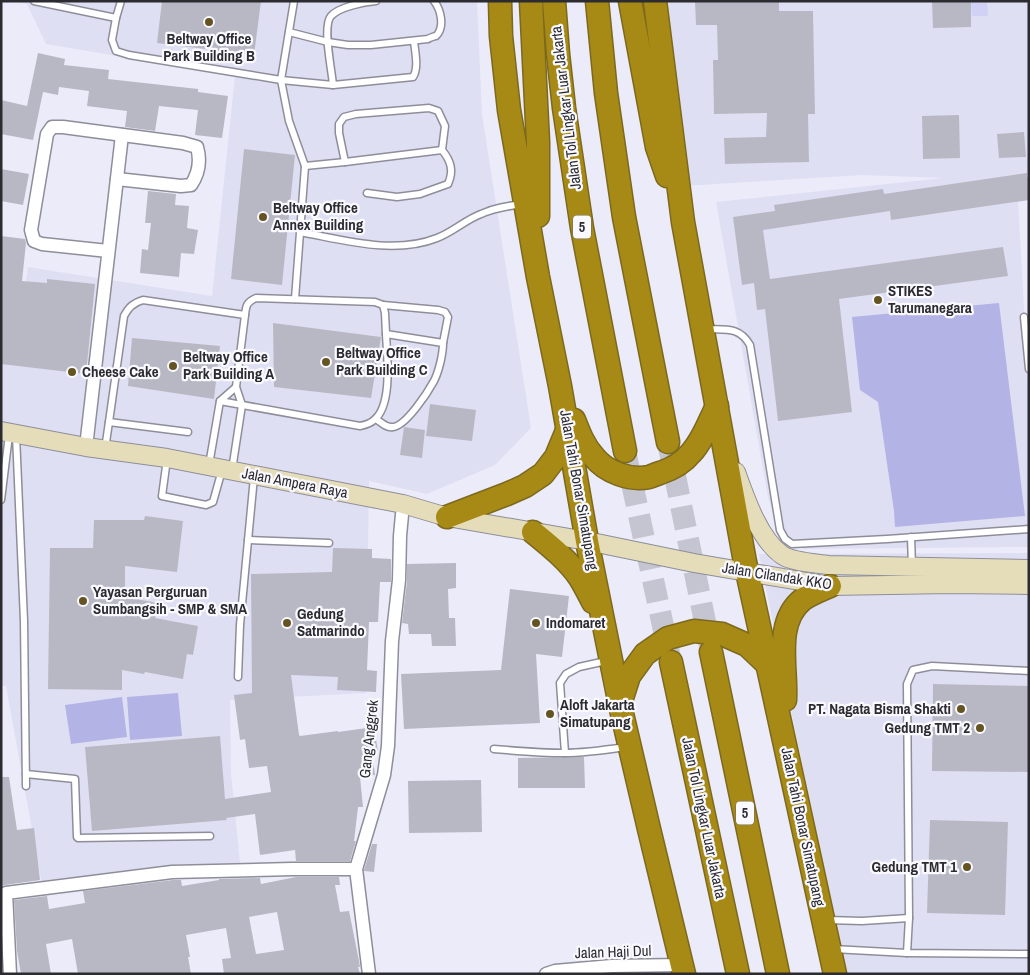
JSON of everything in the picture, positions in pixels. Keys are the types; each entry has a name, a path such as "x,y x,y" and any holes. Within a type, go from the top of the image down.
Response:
{"highway":[{"name":"Jalan Tahi Bonar Simatupang","path":"500,1 501,36 509,110 515,205 538,277 568,428 587,542 620,705 683,970"},
{"path":"532,1 538,142 538,277"},
{"name":"Jalan Tol Lingkar Luar Jakarta","path":"554,1 564,108 582,228 626,451"},
{"path":"597,1 606,93 624,217 668,442"},
{"path":"630,1 657,147 683,222"},
{"name":"Jalan Tahi Bonar Simatupang","path":"655,1 683,222 747,572 835,974"},
{"path":"560,386 582,440 594,458 605,467 624,476 636,478 648,477 673,469 691,454 705,432 717,406"},
{"path":"447,517 525,486 543,474 556,457 568,428"},
{"path":"533,532 565,560 581,578 604,623"},
{"path":"783,734 786,686 784,645 786,626 794,610 803,600 830,586"},
{"path":"620,705 629,676 645,654 668,638 694,631 722,634 747,645 767,664"},
{"name":"5","path":"711,652 778,974"},
{"name":"Jalan Tol Lingkar Luar Jakarta","path":"670,662 738,974"}],"street":[{"path":"108,251 42,244 34,241 31,230 47,134 52,127 183,143 197,147 200,157 196,176 191,185 181,186 117,179"},
{"path":"86,448 122,135"},
{"name":"Jalan Cilandak KKO","path":"722,432 752,512 765,537 783,556 795,560 828,565 1029,569"},
{"name":"Jalan Ampera Raya","path":"9,433 86,448 167,458 403,504 447,517 587,542"},
{"name":"Gang Anggrek","path":"369,974 356,869 384,775 388,746 392,641 399,580 403,504"},
{"name":"Jalan Cilandak KKO","path":"587,542 694,563 830,586 951,584 1029,586"},
{"path":"10,974 4,893 172,872 356,869"},
{"name":"Jalan Haji Dul","path":"546,974 555,971 612,966 683,970"}],"lane":[{"path":"34,1 116,18"},
{"path":"120,1 112,40 116,51 130,55 281,80 333,85 412,77 415,75 416,69 414,41"},
{"path":"294,1 281,80 289,120 305,166 295,300"},
{"path":"333,85 328,42 330,17 335,12 344,8 376,1"},
{"path":"289,32 348,46 428,39 435,36 440,30 441,18 438,6 434,1"},
{"path":"345,162 339,132 339,124 344,117 356,114 429,108 438,112 445,126 442,150 449,158 452,176 448,184 420,194 397,198 367,193"},
{"path":"305,166 442,150"},
{"path":"300,232 394,247 435,239 450,233 479,214 515,205"},
{"path":"167,458 162,496 206,504 213,502 221,469 242,405 236,387 246,307 250,300 256,298 375,302 383,305 445,312 448,317 443,350 434,380 412,414 403,423 395,427 386,426 376,418"},
{"path":"104,450 124,316 128,308 134,303 143,300 245,315"},
{"path":"220,401 360,426 373,422 385,404 388,371 386,313 383,305"},
{"path":"1024,317 1029,369"},
{"path":"702,328 733,330 744,336 750,345 780,530 785,539 792,544 1029,529"},
{"path":"386,334 444,342"},
{"path":"221,469 220,401 236,387"},
{"path":"109,422 188,432"},
{"path":"1,500 9,433"},
{"path":"9,433 24,621 26,786"},
{"path":"238,677 240,626 254,475"},
{"path":"911,537 912,566"},
{"path":"248,540 329,542"},
{"path":"565,753 560,683 566,674 579,667 612,660"},
{"path":"907,953 907,684 913,670 932,666 1029,671"},
{"path":"494,749 565,753 630,747"},
{"path":"26,774 75,779 78,838 210,836"},
{"path":"824,920 862,921 908,918"},
{"path":"830,948 907,953 1029,954"}],"shaded area":[{"path":"12,1 477,1 482,114 531,428 495,465 427,494 369,481 366,693 230,700 231,774 241,873 42,885 6,686 1,686 1,322 20,323 28,267 212,296 235,76 46,44 27,4"},
{"name":"STIKES Tarumanegara","path":"656,1 1029,1 1029,181 1017,181 1029,399 1029,547 803,549 777,526 768,497 716,202 943,178 862,175 683,186"},
{"path":"971,1 987,1 988,16 972,16"},
{"path":"999,303 1025,516 895,527 878,402 860,390 852,317"},
{"path":"1029,553 1029,974 845,974 759,554"},
{"path":"178,693 182,736 130,740 127,697"},
{"path":"122,697 127,737 71,744 65,705"}],"building":[{"name":"Beltway Office Park Building B","path":"162,1 261,1 254,55 157,43"},
{"path":"779,1 779,11 813,11 815,114 808,114 809,162 725,164 724,138 766,137 767,113 714,114 713,60 718,60 717,25 696,25 695,2"},
{"path":"932,1 971,1 971,27 933,28"},
{"path":"38,53 65,59 64,65 109,70 108,79 198,89 198,92 228,96 222,138 195,135 198,110 159,106 155,131 125,127 127,111 87,106 89,91 59,87 58,95 43,92 33,140 1,134 1,100 27,106"},
{"path":"959,115 960,158 923,159 922,116"},
{"path":"1024,132 1026,157 999,158 997,134"},
{"name":"Beltway Office Annex Building","path":"244,149 295,155 282,285 231,279"},
{"path":"1,169 29,174 23,205 1,201"},
{"path":"1027,173 1027,177 1029,177 1029,200 891,220 890,211 763,230 770,279 1003,247 1008,276 839,299 852,412 778,421 765,309 757,310 754,283 742,285 733,217 775,211 774,205 883,189 884,194"},
{"path":"148,191 176,194 175,205 189,206 187,228 198,230 194,254 181,253 179,277 140,273 142,249 148,250 151,223 145,223"},
{"path":"1,236 25,239 22,281 47,283 47,279 95,284 86,374 1,364"},
{"name":"Beltway Office Park Building C","path":"273,323 381,337 371,398 274,387"},
{"name":"Beltway Office Park Building A","path":"132,338 220,346 214,399 128,386"},
{"path":"430,404 476,410 472,441 426,436"},
{"path":"404,427 425,430 422,458 400,455"},
{"path":"145,516 183,521 177,572 125,566 125,597 158,603 155,618 198,626 193,655 187,654 183,679 122,670 122,690 48,689 50,548 93,548 94,520 144,520"},
{"path":"333,548 372,549 372,558 391,559 391,582 380,582 378,622 369,622 367,670 377,671 376,692 337,690 338,677 291,675 300,736 374,727 378,751 372,752 375,775 360,777 363,807 358,807 354,841 356,841 350,861 296,861 295,850 260,855 255,814 226,818 227,820 92,831 85,747 220,736 225,799 271,792 267,766 249,768 245,739 240,740 234,695 252,693 251,574 332,572"},
{"path":"456,563 456,588 448,589 449,618 455,618 456,646 432,646 431,634 409,634 408,624 402,623 407,564"},
{"path":"510,589 569,596 562,657 536,654 540,723 404,729 401,674 501,670"},
{"name":"Gedung TMT 2","path":"933,684 1029,686 1029,772 932,771"},
{"path":"584,757 585,788 518,788 518,758"},
{"path":"1,777 9,777 17,830 34,828 40,880 1,886"},
{"path":"481,780 482,832 409,833 408,781"},
{"name":"Gedung TMT 1","path":"930,820 1008,822 1005,915 927,913"},
{"path":"372,844 377,844 374,872 364,871 364,870"},
{"path":"296,877 339,877 340,885 335,885 340,912 349,911 360,974 224,974 222,959 231,958 226,928 186,935 191,974 78,974 72,939 46,944 51,974 21,974 17,951 14,900 47,896 49,909 85,903 83,891 173,880 181,880 182,886 219,879 260,878 261,884","holes":["277,912 284,950 256,954 249,917"]}],"tunnel":[{"path":"668,442 711,651"},
{"path":"625,451 670,658"}],"place":[{"name":"Beltway Office Park Building B","path":"209,22"},
{"name":"Beltway Office Annex Building","path":"263,217"},
{"name":"STIKES Tarumanegara","path":"878,300"},
{"name":"Beltway Office Park Building C","path":"326,362"},
{"name":"Beltway Office Park Building A","path":"173,366"},
{"name":"Cheese Cake","path":"72,372"},
{"name":"Yayasan Perguruan Sumbangsih - SMP & SMA","path":"83,601"},
{"name":"Gedung Satmarindo","path":"287,623"},
{"name":"Indomaret","path":"536,623"},
{"name":"PT. Nagata Bisma Shakti","path":"961,709"},
{"name":"Aloft Jakarta Simatupang","path":"550,714"},
{"name":"Gedung TMT 2","path":"980,728"},
{"name":"Gedung TMT 1","path":"967,867"}]}
